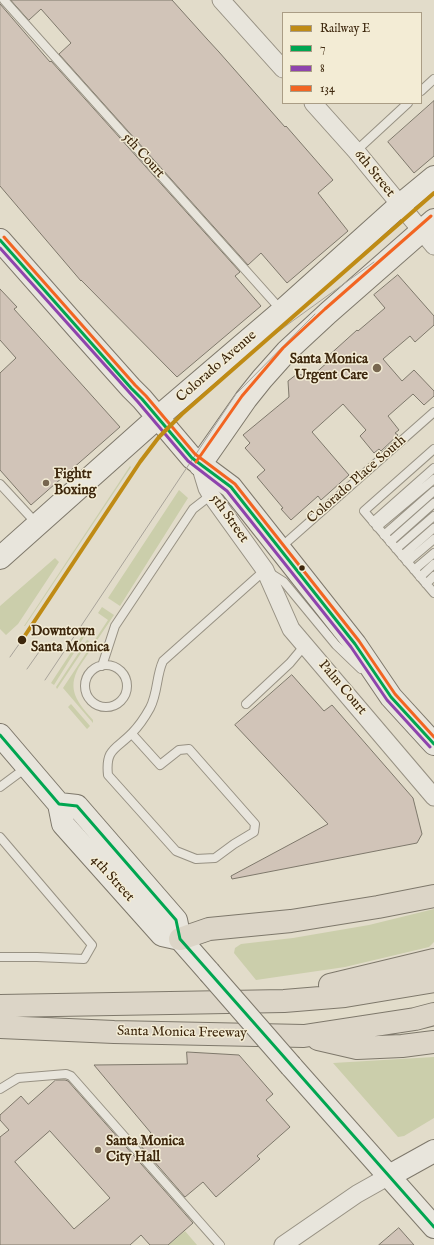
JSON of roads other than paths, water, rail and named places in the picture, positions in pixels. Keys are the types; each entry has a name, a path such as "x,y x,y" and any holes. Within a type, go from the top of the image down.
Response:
{"highway":[{"path":"180,939 209,929 291,920 378,907 434,896"},
{"path":"220,1002 327,986 434,960"},
{"name":"Santa Monica Freeway","path":"0,1006 284,1001 345,996 434,982"},
{"name":"Santa Monica Freeway","path":"0,1027 114,1032 304,1036 408,1020 434,1014"},
{"path":"304,1036 357,1048 402,1046 434,1042"}],"main road":[{"name":"Colorado Avenue","path":"0,558 157,418 282,311 400,205 434,177"},
{"path":"200,465 262,378 287,351 328,313 430,232"},
{"name":"5th Street","path":"0,240 142,399 192,458 231,487 355,644 391,697 434,744"},
{"name":"4th Street","path":"0,735 59,804 77,806 176,920 180,939 434,1226"},
{"path":"389,1176 434,1151"}],"street":[{"path":"221,0 282,68"},
{"name":"6th Street","path":"314,104 356,151 400,205 430,232"},
{"name":"5th Street","path":"200,465 207,488 211,495 265,570"},
{"name":"Palm Court","path":"265,570 291,629 434,797"},
{"path":"283,1245 357,1194 389,1176"}],"lane":[{"name":"5th Court","path":"4,0 282,311"},
{"path":"422,90 434,79"},
{"path":"356,151 407,104"},
{"name":"Colorado Place South","path":"279,548 434,412"},
{"path":"431,589 364,511 434,449"},
{"path":"375,524 434,468"},
{"path":"375,524 434,479"},
{"path":"0,484 38,525"},
{"path":"384,535 434,491"},
{"path":"102,666 115,626 193,509 211,495"},
{"path":"390,542 434,503"},
{"path":"396,549 434,516"},
{"path":"405,559 434,528"},
{"path":"405,559 434,539"},
{"path":"414,570 434,553"},
{"path":"420,577 434,564"},
{"path":"132,734 160,765 179,750 189,749 255,824 254,832 234,844 216,858 196,859 176,851 108,775 107,766 108,757 113,750 132,734 150,707 154,698 163,661 265,570 284,582 336,645 391,697"},
{"path":"431,589 434,576"},
{"path":"246,704 290,663 305,645"},
{"path":"102,666 116,668 125,677 127,691 120,702 114,706 100,706 94,703 86,692 87,679 96,668 102,666"},
{"path":"0,787 27,767"},
{"path":"0,837 92,945 84,960 37,957 0,957"},
{"path":"0,1089 18,1078 66,1074 71,1076 220,1245"}],"tram line":[{"path":"257,348 374,262"},
{"path":"45,680 236,394 315,314"},
{"path":"10,657 22,640"},
{"path":"27,669 39,652"}],"rail line":[{"name":"E","path":"22,640 140,462 159,437 182,414 434,193"}],"place":[{"name":"Santa Monica Urgent Care","path":"377,368"},
{"name":"Fightr Boxing","path":"46,483"},
{"name":"Downtown Santa Monica","path":"22,640"},
{"name":"Santa Monica City Hall","path":"98,1150"}]}
